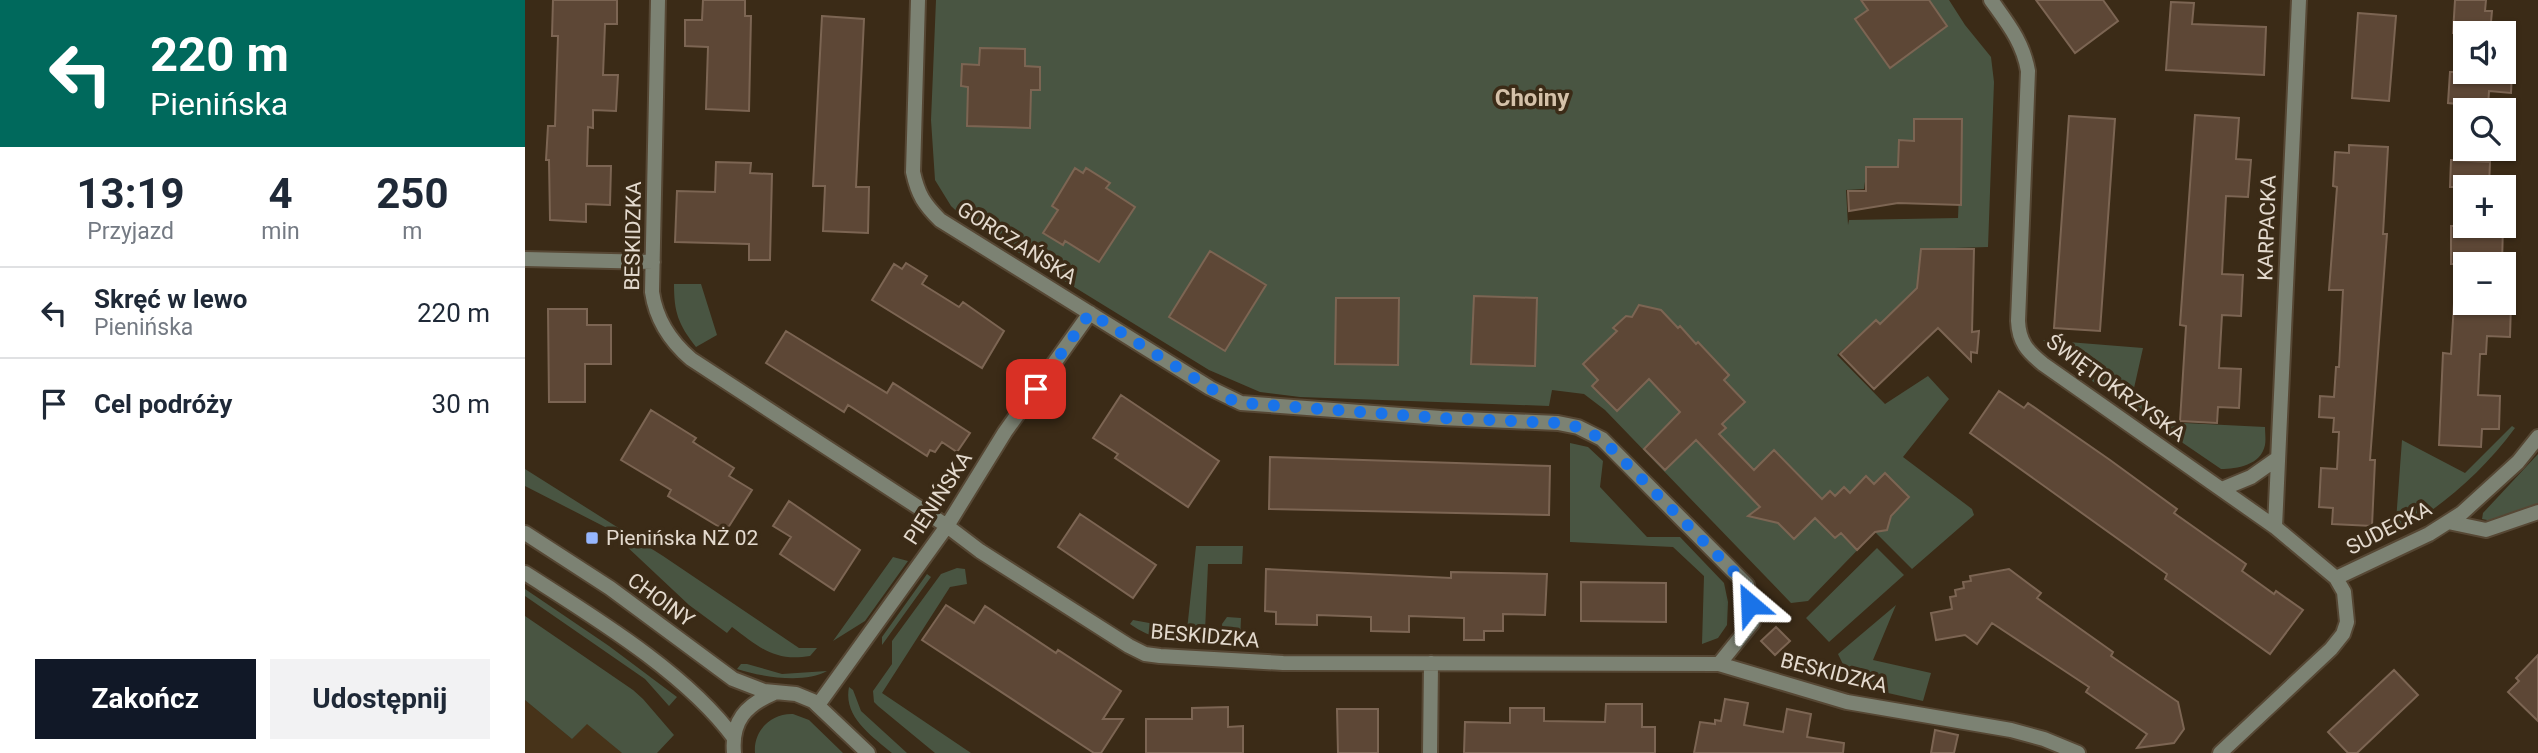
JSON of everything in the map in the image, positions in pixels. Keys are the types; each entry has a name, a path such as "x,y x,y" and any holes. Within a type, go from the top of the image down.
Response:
{"street":[{"name":"BESKIDZKA","path":"658,0 652,292 654,305 664,328 681,350 947,526 980,551 1129,646 1145,654 1283,663 1719,664 1847,702 2011,730 2044,739 2078,753"},
{"name":"GORCZAŃSKA","path":"918,0 913,172 917,191 927,207 940,220 1218,393 1241,403 1441,418 1558,423 1578,427 1602,439 1747,585 1753,622 1719,664"},
{"name":"ŚWIĘTOKRZYSKA","path":"1991,0 2017,36 2025,52 2028,71 2019,336 2026,350 2276,527 2336,578"},
{"name":"KARPACKA","path":"2276,527 2299,0"},
{"path":"525,258 653,262"},
{"name":"PIENIŃSKA","path":"818,705 947,526 1005,432 1090,313"},
{"name":"SUDECKA","path":"2220,753 2343,635 2347,608 2344,592 2336,578 2429,534 2462,513 2518,462 2538,437"},
{"path":"2222,489 2251,477 2278,458"},
{"path":"2448,522 2486,530 2538,512"},
{"name":"CHOINY","path":"525,533 610,588 733,679 755,689 803,695 818,705"},
{"path":"525,573 588,614 671,675 719,718 734,746"},
{"path":"1430,663 1430,753"},
{"path":"734,746 744,712 760,699 775,692"},
{"path":"818,705 868,753"}],"shaded area":[{"path":"525,700 572,739 587,723 622,753 525,753"}],"green space":[{"path":"936,0 1949,0 1991,57 1994,82 1988,247 1921,249 1917,288 1880,324 1876,320 1837,355 1885,404 1928,376 1949,399 1903,457 1972,509 1974,515 1912,569 1875,532 1808,601 1791,603 1605,410 1584,394 1552,390 1549,406 1300,397 1260,392 1209,370 967,221 951,206 935,180 931,120","holes":["1962,119 1958,218 1849,220 1848,225 1846,190 1864,189 1867,167 1898,167 1899,140 1914,141"]},
{"path":"674,284 701,284 717,335 696,347 678,317"},
{"path":"2043,340 2143,348 2132,397 2164,422 2265,427 2263,452 2247,464 2221,469 2073,368"},
{"path":"2512,426 2515,428 2502,445 2475,474 2445,500 2395,535 2402,440 2465,473"},
{"path":"1570,443 1588,447 1603,461 1600,487 1647,537 1680,537 1724,583 1728,602 1727,625 1718,638 1702,644 1704,576 1673,547 1570,542"},
{"path":"2538,454 2538,504 2492,521 2482,519 2483,513"},
{"path":"525,469 663,556 799,648 817,648 810,656 786,657 768,651 732,627 727,633 689,605 607,528 525,486"},
{"path":"1196,546 1243,546 1242,564 1208,564 1205,631 1198,631 1198,638 1194,641 1177,640 1153,636 1130,624 1133,620 1187,630"},
{"path":"1877,548 1904,575 1829,642 1806,618"},
{"path":"893,557 908,561 865,621 833,641"},
{"path":"957,568 965,569 967,584 950,587 882,693 971,753 935,753 874,702 873,691 892,664 892,641 941,574"},
{"path":"927,574 931,577 882,645 882,637"},
{"path":"525,589 609,646 677,697 669,706 645,679 525,596"},
{"path":"1896,605 1873,660 1931,673 1923,701 1853,685 1838,654"},
{"path":"525,616 633,690 674,735 657,753 622,753 587,724 572,739 525,700"},
{"path":"1227,617 1241,618 1240,641 1223,639 1222,624"},
{"path":"741,664 782,674 827,671 807,677 783,678 737,669"},
{"path":"849,687 853,690 861,711 907,753 892,753 868,733 850,708"},
{"path":"793,714 809,720 843,753 755,753 757,737 765,725 777,717"}],"building":[{"path":"553,0 617,0 617,24 605,24 603,75 618,75 616,111 593,110 593,128 588,127 587,166 611,166 610,205 586,204 586,222 550,220 549,160 546,160 548,126 555,126 558,36 552,36"},
{"path":"703,0 745,0 745,16 751,16 749,111 706,109 708,47 685,46 685,20 702,20"},
{"path":"1861,0 1929,0 1947,26 1890,68 1855,19 1868,10"},
{"path":"2036,0 2103,0 2118,21 2075,53"},
{"path":"2455,0 2486,0 2485,11 2492,11 2491,21 2454,21"},
{"path":"2171,2 2194,3 2192,24 2266,27 2264,75 2166,70"},
{"path":"2358,13 2396,16 2389,101 2352,98"},
{"path":"822,16 864,19 856,187 869,187 868,233 823,231 825,186 813,186"},
{"path":"980,48 1025,49 1025,66 1040,67 1040,90 1031,90 1030,128 967,126 968,87 961,86 962,64 979,65"},
{"path":"2450,72 2453,72 2453,84 2511,84 2511,93 2489,91 2489,98 2453,98 2453,104 2448,103"},
{"path":"2195,115 2239,118 2236,159 2251,160 2248,197 2226,196 2222,274 2243,275 2241,316 2222,315 2219,368 2241,369 2239,408 2218,407 2217,423 2180,421 2186,326 2180,325"},
{"path":"2069,116 2115,119 2100,331 2054,328"},
{"path":"1914,119 1962,119 1961,205 1898,203 1849,211 1848,191 1866,191 1866,167 1898,167 1899,140 1914,141"},
{"path":"2349,145 2388,147 2383,234 2387,234 2370,460 2375,460 2372,526 2332,524 2333,508 2319,507 2321,468 2337,469 2339,432 2333,432 2334,418 2319,417 2320,396 2334,397 2336,367 2339,367 2343,290 2329,290 2337,187 2333,186 2335,152 2349,153"},
{"path":"2451,160 2490,162 2489,175 2453,175 2453,187 2450,187"},
{"path":"716,162 751,163 750,173 772,174 770,260 749,260 749,244 675,242 677,191 715,192"},
{"path":"1075,168 1083,173 1086,168 1110,183 1106,188 1135,207 1099,262 1065,241 1063,245 1043,233 1058,210 1052,206"},
{"path":"2451,226 2453,238 2503,238 2502,252 2453,252 2451,264"},
{"path":"1921,249 1974,249 1972,332 1979,331 1977,353 1971,352 1971,361 1938,328 1874,389 1840,354 1876,320 1880,324 1917,288"},
{"path":"1210,251 1266,285 1225,351 1169,317"},
{"path":"906,263 927,276 922,284 959,307 963,302 1004,331 982,368 872,300 894,264 902,269"},
{"path":"1474,296 1537,298 1535,366 1471,364"},
{"path":"1336,298 1399,298 1398,365 1335,364"},
{"path":"1639,305 1661,310 1696,344 1698,342 1729,375 1724,380 1745,402 1722,424 1726,428 1719,434 1754,470 1774,450 1822,499 1830,491 1835,496 1844,487 1850,493 1866,476 1874,484 1885,473 1909,497 1891,516 1887,530 1875,532 1857,550 1841,533 1835,538 1815,518 1794,539 1778,523 1748,516 1760,507 1696,440 1665,470 1644,449 1680,412 1649,379 1617,411 1592,386 1598,380 1583,364 1617,331 1613,328 1626,316 1632,317"},
{"path":"548,309 587,309 587,325 611,325 611,364 585,364 585,402 549,402"},
{"path":"2453,315 2511,315 2510,337 2487,336 2486,354 2480,354 2478,395 2500,396 2499,429 2482,429 2481,447 2439,445 2443,353 2451,354"},
{"path":"786,331 887,393 893,383 970,433 957,452 942,442 935,452 930,450 927,456 848,405 844,412 766,363"},
{"path":"1999,391 2024,408 2028,403 2110,460 2177,509 2174,513 2246,564 2242,571 2274,594 2276,591 2303,610 2270,654 2165,579 2167,574 1970,433"},
{"path":"1121,395 1219,461 1188,507 1115,458 1118,454 1093,438"},
{"path":"651,410 696,438 693,442 734,468 729,476 752,490 726,531 668,496 671,490 621,460"},
{"path":"1270,457 1550,466 1549,515 1269,509"},
{"path":"789,501 860,550 834,590 780,554 791,537 773,526"},
{"path":"1080,514 1156,565 1133,598 1058,547"},
{"path":"1266,569 1451,578 1451,572 1547,574 1545,615 1503,614 1503,631 1484,631 1484,640 1464,640 1464,618 1409,616 1409,632 1371,631 1371,617 1317,615 1317,625 1276,624 1276,612 1265,611"},
{"path":"2009,569 2041,593 2037,598 2113,652 2111,656 2178,702 2184,729 2174,743 2137,748 2147,734 2086,692 2089,687 1992,623 1977,644 1965,635 1936,640 1931,613 1952,609 1950,597 1956,596 1955,590 1964,588 1963,582 1971,581 1970,576"},
{"path":"1581,582 1666,583 1666,622 1581,621"},
{"path":"946,605 974,623 985,606 1056,653 1058,650 1121,691 1103,719 1123,719 1101,753 1094,753 922,640"},
{"path":"1776,627 1790,641 1775,655 1761,641"},
{"path":"2538,655 2538,721 2508,692 2519,681 2516,678"},
{"path":"2394,670 2418,695 2357,753 2348,753 2328,732"},
{"path":"1725,699 1748,703 1744,725 1783,732 1787,709 1811,714 1807,737 1844,743 1843,753 1694,753 1700,722 1715,724 1715,720 1721,721"},
{"path":"1606,704 1642,704 1642,727 1655,727 1655,753 1464,753 1465,722 1510,723 1510,708 1544,708 1544,721 1605,722"},
{"path":"1228,707 1228,727 1243,726 1243,753 1146,753 1146,719 1192,719 1192,708"},
{"path":"1337,709 1378,709 1378,753 1338,753"},
{"path":"1935,730 1958,735 1954,753 1931,753"}],"place":[{"name":"Pienińska NŻ 02","path":"592,538"}],"district":[{"name":"Choiny","path":"1532,98"}],"route":[{"path":"1036,389 1090,313 1226,398 1241,403 1441,418 1558,423 1578,427 1602,439 1747,585 1750,604"}]}
